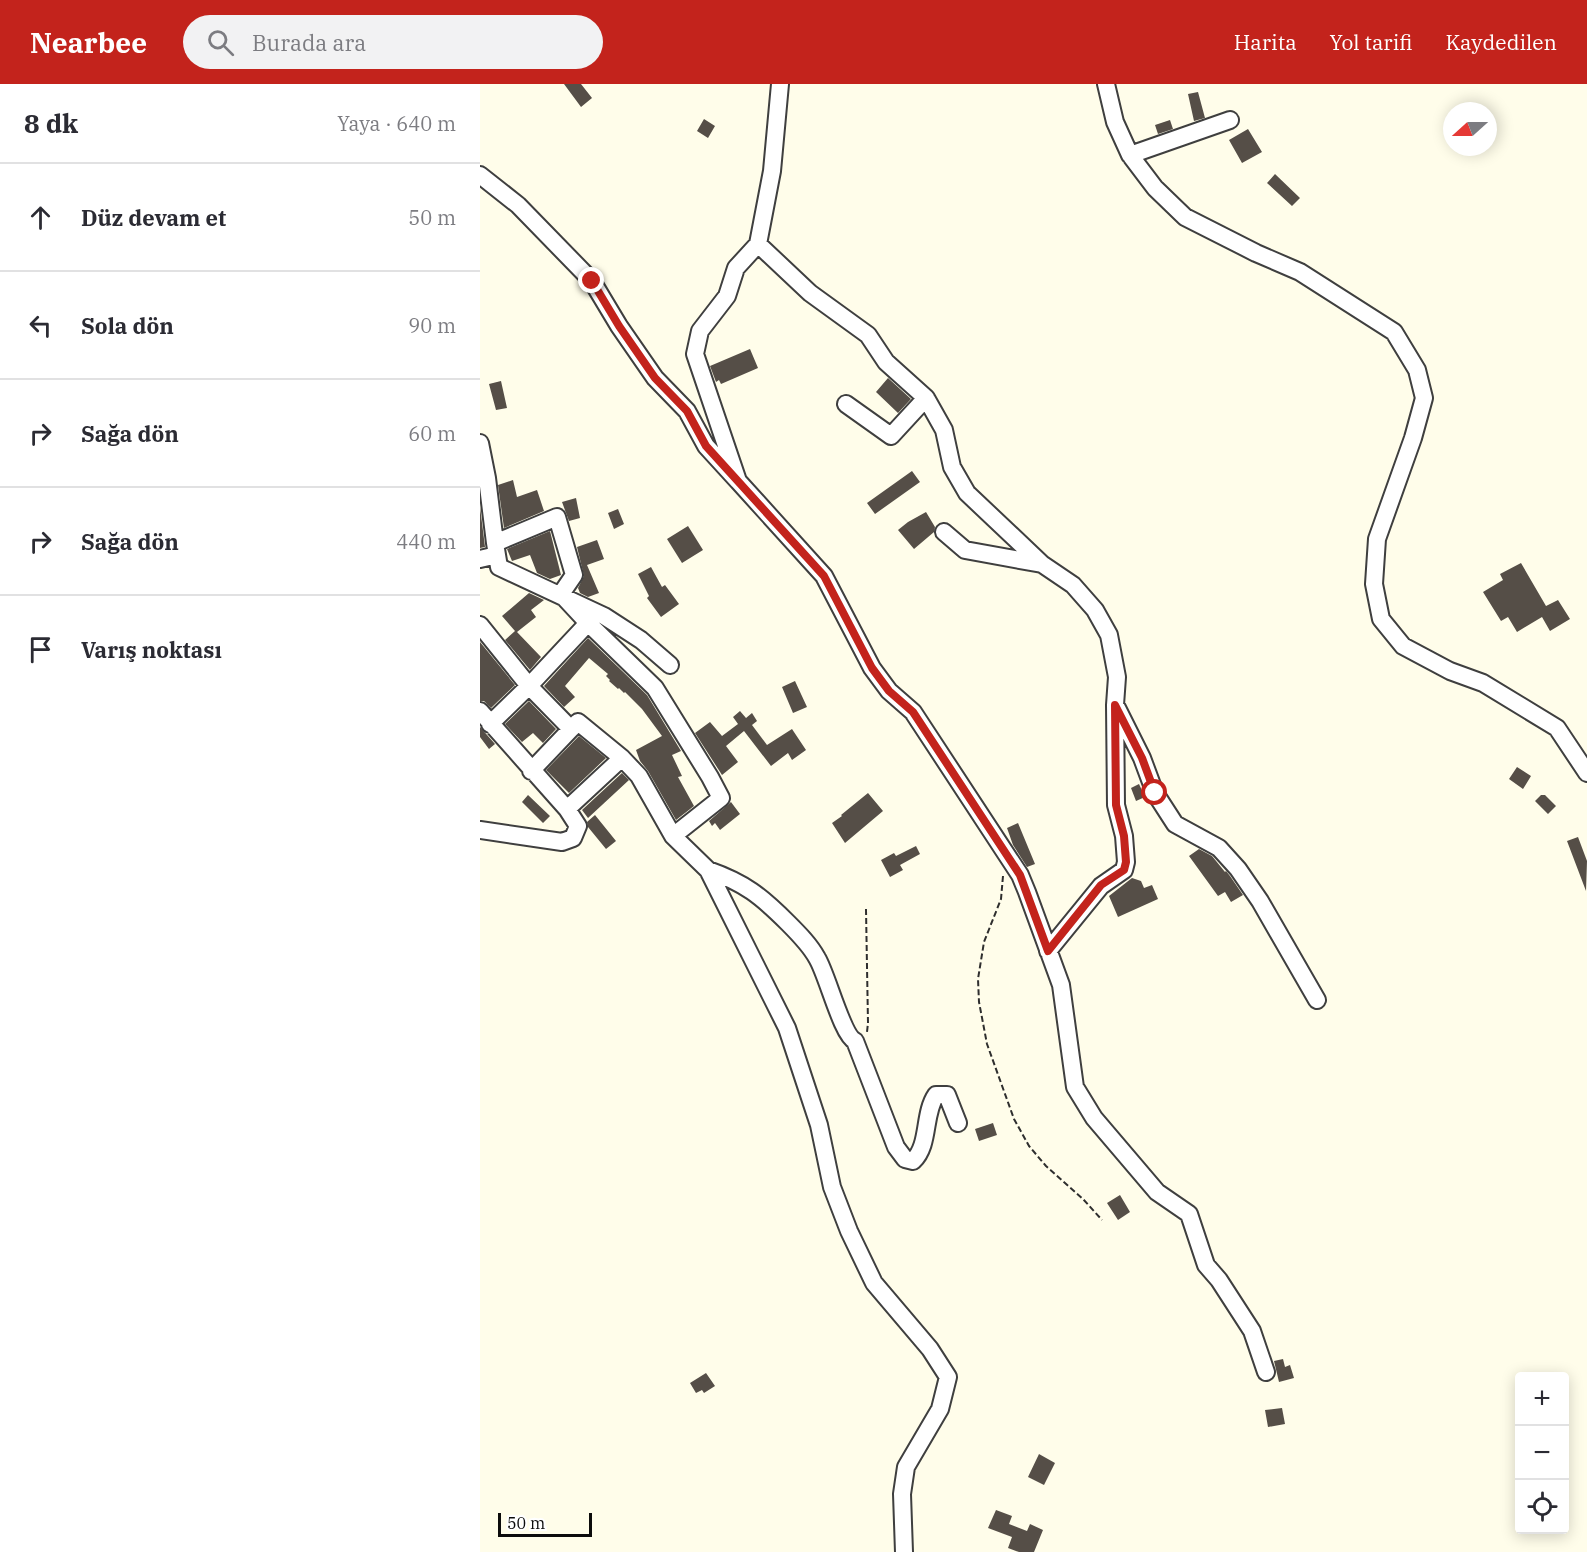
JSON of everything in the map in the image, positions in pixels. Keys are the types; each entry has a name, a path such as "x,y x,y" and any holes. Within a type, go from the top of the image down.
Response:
{"street":[{"path":"738,481 694,354 700,332 727,296 736,268 758,244 772,171 780,84"},
{"path":"1106,84 1114,122 1130,155 1155,188 1185,217 1256,254 1300,272 1394,332 1417,370 1424,398 1413,438 1377,539 1374,584 1381,619 1403,646 1450,671 1483,683 1557,728 1587,773"},
{"path":"1130,155 1230,120"},
{"path":"480,175 518,205 592,281 619,326 655,378 687,411 706,446 824,576 872,668 889,691 913,712 950,765 1020,875 1061,985 1075,1087 1094,1118 1157,1192 1189,1214 1206,1264 1252,1331 1266,1372"},
{"path":"758,244 810,293 868,335 886,362 926,398 944,430 952,467 967,493 1042,564 1073,585 1095,610 1109,635 1117,677 1116,805 1124,836 1126,862 1124,870 1101,885 1048,951"},
{"path":"846,404 891,436 926,398"},
{"path":"480,443 483,478 499,567 604,616 641,640 670,665"},
{"path":"480,559 557,517 574,575 561,594"},
{"path":"944,532 965,550 1042,564"},
{"path":"561,594 656,688 721,798 673,836"},
{"path":"480,830 562,842 573,837 578,826 567,810 485,718 530,686 588,622"},
{"path":"480,625 530,686 571,729"},
{"path":"1115,705 1142,758 1155,793 1175,824 1220,848 1238,869 1260,901 1317,1000"},
{"path":"531,771 578,722 622,758 639,776 673,836 708,870 786,1028 819,1125 832,1187 849,1231 874,1283 930,1348 948,1377 940,1409 906,1467 902,1494 904,1552"},
{"path":"567,810 622,758"},
{"path":"708,870 733,879 763,898 804,939 818,958 844,1025 851,1039 855,1041 896,1147 905,1159 913,1161 919,1154 929,1111 936,1095 947,1095 958,1124"}],"path":[{"path":"1003,875 1000,898 984,942 978,979 979,1002 987,1044 1014,1119 1029,1146 1046,1166 1083,1199 1102,1220"},
{"path":"855,1041 868,1030 866,909"}],"building":[{"path":"564,84 581,84 592,98 581,107"},
{"path":"1198,92 1205,118 1194,121 1188,94"},
{"path":"704,119 715,126 708,138 697,131"},
{"path":"1170,120 1173,129 1158,134 1155,125"},
{"path":"1248,129 1262,152 1242,163 1229,140"},
{"path":"1275,174 1300,198 1292,206 1267,183"},
{"path":"750,349 758,368 721,384 719,380 716,382 710,366"},
{"path":"888,378 911,399 898,413 876,392"},
{"path":"501,381 507,408 496,410 489,384"},
{"path":"912,471 920,482 875,514 867,503"},
{"path":"513,480 517,497 537,490 544,511 504,528 498,485"},
{"path":"576,498 580,518 569,521 562,502"},
{"path":"480,507 485,547 480,548"},
{"path":"618,509 624,524 614,529 608,513"},
{"path":"926,512 935,527 934,532 914,549 898,530"},
{"path":"688,526 703,550 682,563 667,539"},
{"path":"550,531 561,575 550,579 537,573 530,555 512,561 507,549"},
{"path":"597,540 604,559 587,565 599,593 588,597 580,593 578,588 584,576 577,547"},
{"path":"1521,563 1546,606 1558,600 1570,619 1550,631 1542,617 1517,632 1508,617 1501,621 1483,592 1503,580 1500,574"},
{"path":"651,567 662,587 665,585 679,604 661,617 647,598 649,596 638,574"},
{"path":"529,593 544,600 531,610 536,617 517,632 541,657 530,670 505,640 515,631 502,616"},
{"path":"588,638 647,695 681,751 672,755 682,776 678,777 694,806 676,820 640,761 636,750 662,736 642,709 625,692 609,681 606,676 608,674 589,658 565,686 575,697 564,707 544,686"},
{"path":"480,642 515,685 491,708 484,701 480,701"},
{"path":"795,681 807,707 793,713 782,687"},
{"path":"529,701 556,729 543,743 533,733 522,742 505,724"},
{"path":"740,711 746,718 752,713 757,721 752,725 767,745 792,729 806,750 792,760 788,753 771,766 744,731 726,746 738,762 722,775 695,733 710,722 722,736 738,724 733,717"},
{"path":"480,727 495,744 489,749 480,737"},
{"path":"579,736 606,758 569,793 546,770"},
{"path":"1517,767 1531,776 1523,789 1509,779"},
{"path":"622,773 629,780 588,818 582,810"},
{"path":"1139,784 1145,797 1136,801 1131,788"},
{"path":"868,793 883,811 845,843 832,823"},
{"path":"528,795 550,816 543,823 522,802"},
{"path":"1541,795 1545,795 1556,806 1548,814 1535,801"},
{"path":"731,802 740,814 720,830 715,823 712,826 709,821"},
{"path":"595,815 616,841 606,849 588,827 587,822"},
{"path":"1018,823 1035,864 1027,867 1013,845 1007,828"},
{"path":"1578,837 1587,861 1586,891 1567,841"},
{"path":"916,846 920,854 900,865 903,870 890,877 881,860 894,853 896,856"},
{"path":"1199,849 1212,856 1243,895 1231,902 1225,892 1218,896 1189,856"},
{"path":"1132,878 1141,881 1144,888 1152,885 1158,899 1118,917 1109,896"},
{"path":"993,1123 997,1135 979,1141 975,1129"},
{"path":"1120,1195 1130,1212 1118,1220 1107,1203"},
{"path":"1283,1359 1285,1367 1290,1365 1294,1378 1279,1382 1274,1361"},
{"path":"706,1373 715,1386 704,1393 702,1390 696,1393 690,1383"},
{"path":"1282,1408 1285,1424 1268,1427 1265,1410"},
{"path":"1039,1454 1055,1463 1044,1485 1028,1477"},
{"path":"996,1510 1012,1516 1009,1524 1027,1531 1030,1524 1043,1530 1034,1552 1019,1552 1008,1548 1012,1537 988,1528"}],"route":[{"path":"592,281 619,326 655,378 687,411 706,446 824,576 872,668 889,691 913,712 950,765 1020,875 1048,951 1101,885 1124,870 1126,862 1124,836 1116,805 1115,705 1142,758 1155,793"}]}
